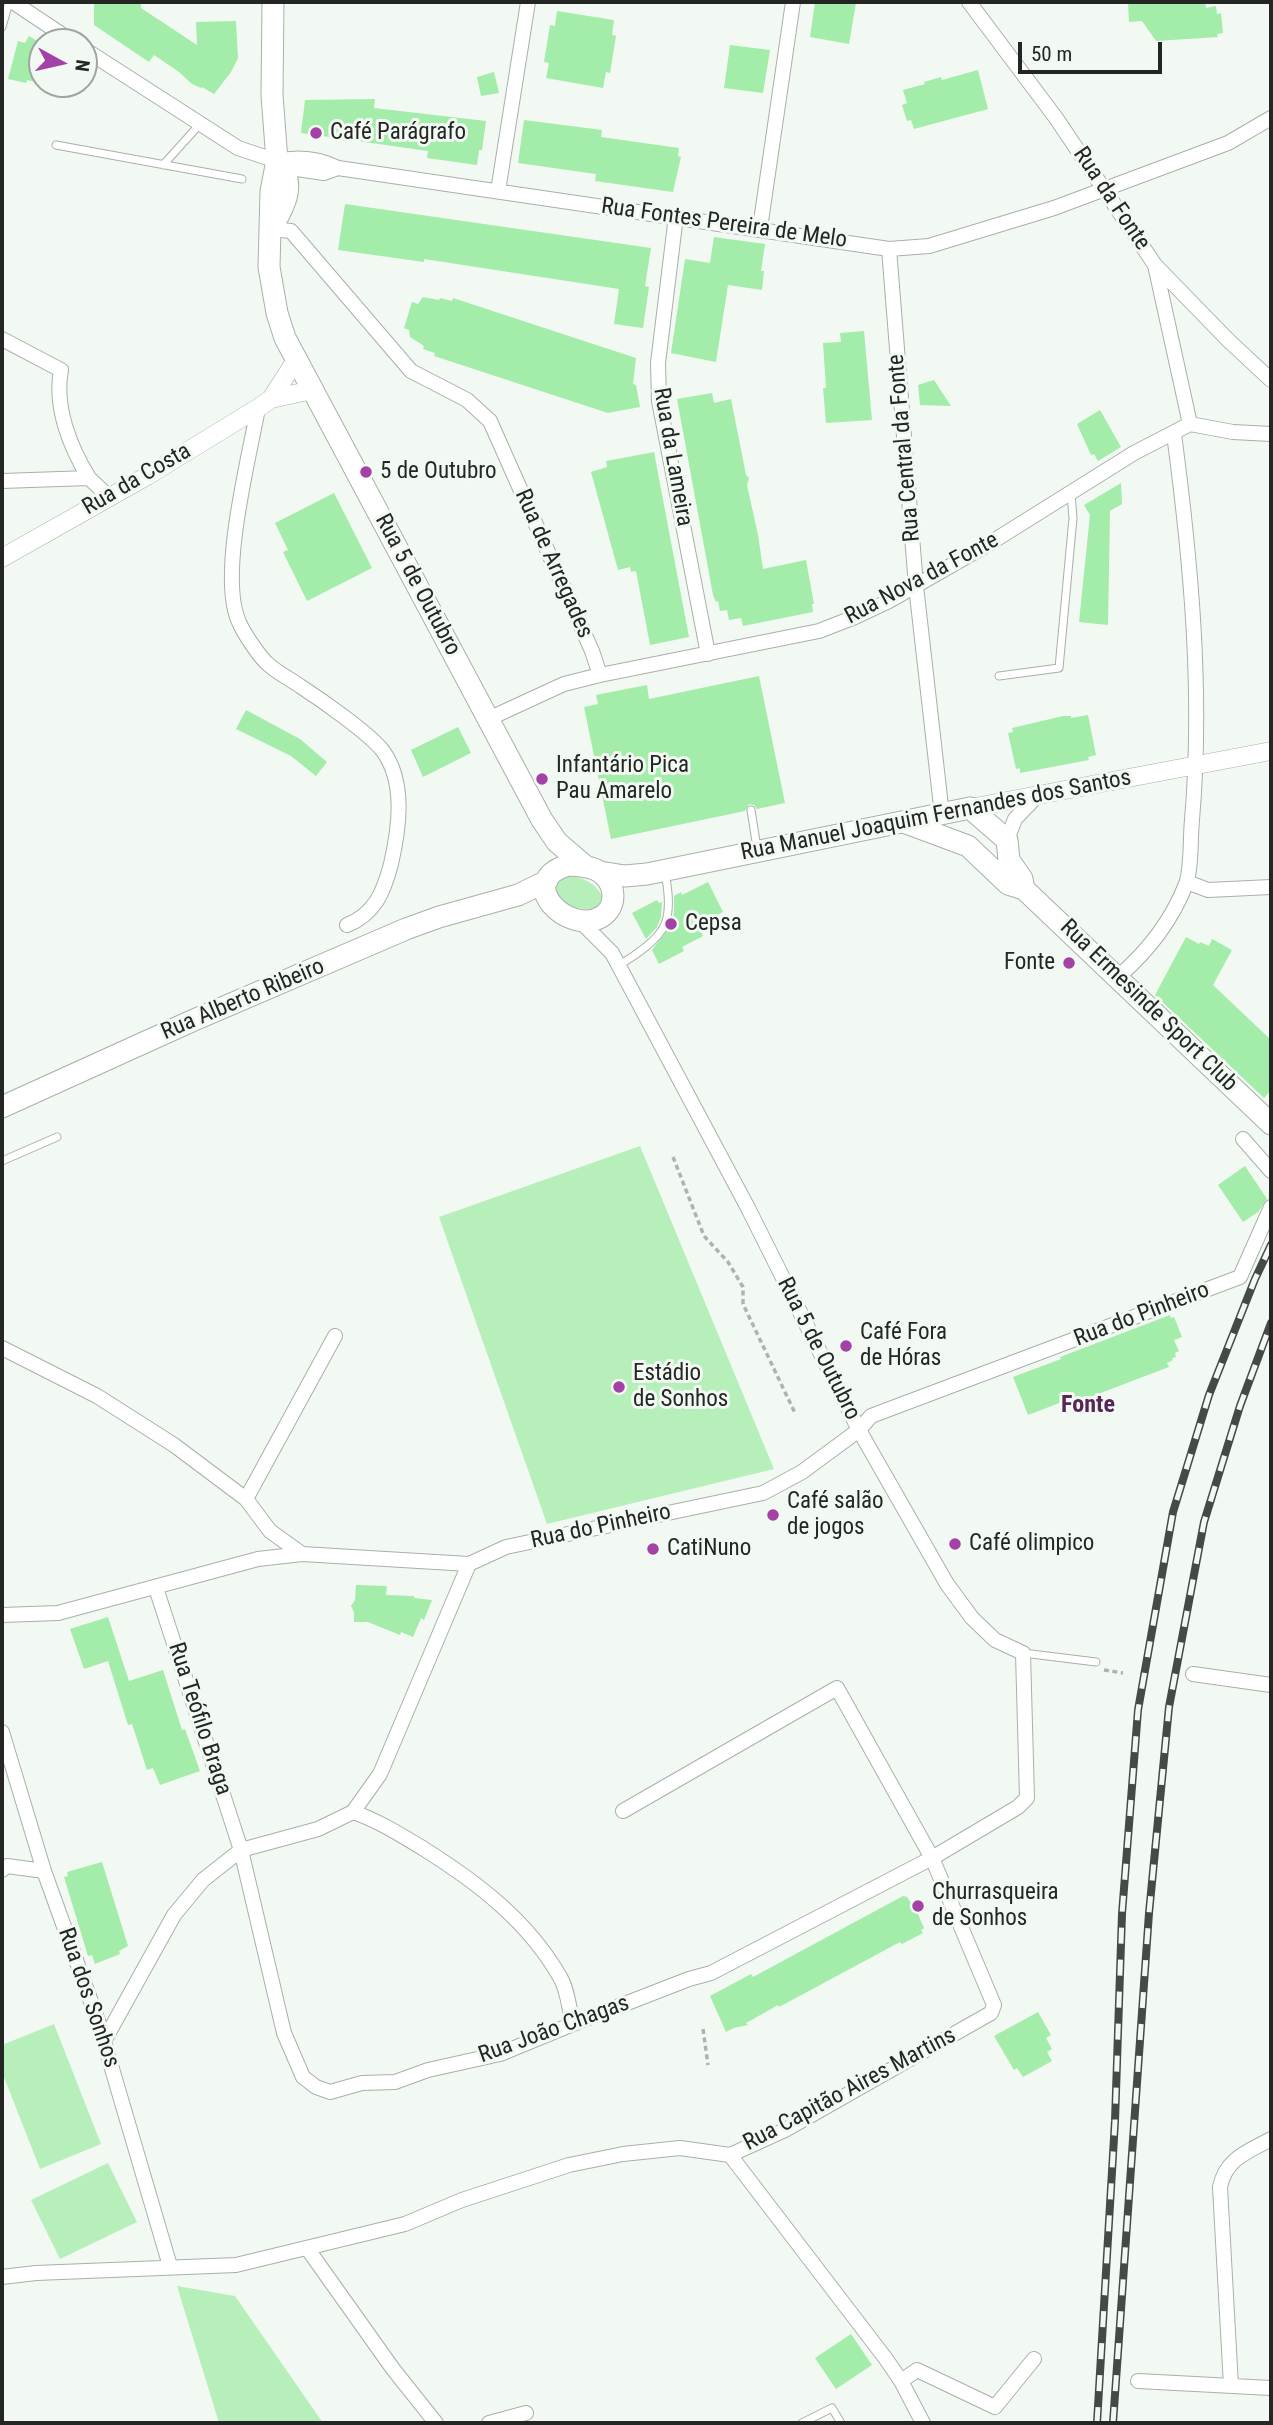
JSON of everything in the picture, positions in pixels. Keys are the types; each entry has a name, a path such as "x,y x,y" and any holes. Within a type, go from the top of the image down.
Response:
{"main road":[{"name":"Rua 5 de Outubro","path":"273,2 272,95 277,161 271,191 269,267 277,313 285,338 542,820 565,851 592,869"},
{"name":"Rua 5 de Outubro","path":"271,229 284,207 288,193 284,168 277,161"},
{"name":"Rua Manuel Joaquim Fernandes dos Santos","path":"592,869 625,876 656,872 970,808"},
{"path":"970,808 1007,839"},
{"path":"968,846 970,808"},
{"name":"Rua 5 de Outubro","path":"542,820 551,854 548,878"},
{"name":"Rua Ermesinde Sport Club","path":"906,823 968,846 1009,884 1024,889 1271,1124"},
{"name":"Rua Ermesinde Sport Club","path":"1007,839 1009,860 1022,879 1024,889"},
{"path":"612,903 610,883 592,869 568,865 557,869 548,878 545,893 551,905 571,917 592,921 602,917 629,883 656,872"},
{"name":"Rua Alberto Ribeiro","path":"2,1107 205,1015 406,929 518,895 548,878"},
{"name":"Rua Alberto Ribeiro","path":"488,904 533,906 571,917"}],"street":[{"path":"11,2 51,28"},
{"path":"498,191 528,2"},
{"path":"760,228 793,2"},
{"name":"Rua da Fonte","path":"970,2 1056,118 1155,265 1271,380"},
{"path":"98,58 238,148 277,161"},
{"name":"Rua Fontes Pereira de Melo","path":"277,161 296,157 324,162 338,168 889,248 929,246 1054,208 1228,143 1271,118"},
{"name":"Rua Fontes Pereira de Melo","path":"277,161 290,168 324,173 338,168"},
{"name":"Rua Fontes Pereira de Melo","path":"288,193 316,172"},
{"name":"Rua da Lameira","path":"676,216 658,363 659,401 708,654"},
{"name":"Rua de Arregades","path":"271,229 292,231 411,371 467,400 490,421 592,651 600,675"},
{"name":"Rua Central da Fonte","path":"889,248 916,586 942,815"},
{"path":"1155,265 1190,424 1233,432 1271,434"},
{"path":"2,339 61,370 58,386 63,418 78,461 89,478 109,497"},
{"name":"Rua da Costa","path":"265,403 296,359"},
{"name":"Rua da Costa","path":"2,558 265,403 312,390"},
{"path":"265,403 234,547 231,594 239,622 267,664 303,688 382,750 391,766 395,783 399,817 385,887 373,909 360,920 347,925"},
{"name":"Rua Nova da Fonte","path":"488,719 564,684 819,631 878,606 916,586 1071,494 1134,453 1190,424"},
{"path":"1118,977 1157,936 1187,882 1197,764 1196,681 1191,600 1174,434"},
{"path":"2,481 89,478"},
{"name":"Rua Manuel Joaquim Fernandes dos Santos","path":"970,808 1271,751"},
{"path":"1007,839 1015,819 1037,796"},
{"path":"1187,882 1208,890 1271,887"},
{"name":"Rua 5 de Outubro","path":"612,903 607,930 616,959 748,1208 859,1430 947,1584 972,1618 995,1640 1023,1653"},
{"name":"Rua 5 de Outubro","path":"571,917 616,959"},
{"path":"1242,1139 1271,1171"},
{"name":"Rua do Pinheiro","path":"469,1564 506,1547 763,1493 802,1472 859,1430 871,1416 1240,1277 1271,1207"},
{"path":"246,1499 335,1336"},
{"path":"2,1348 97,1396 174,1445 246,1499 270,1531 302,1554"},
{"path":"2,1615 58,1613 258,1559 302,1554 469,1564 380,1774 353,1812 318,1829 241,1850 203,1881 174,1915 104,2041"},
{"name":"Rua Teófilo Braga","path":"156,1588 241,1850"},
{"path":"932,1858 1018,1807 1027,1798 1023,1653"},
{"path":"1193,1674 1271,1685"},
{"name":"Rua Capitão Aires Martins","path":"2,2277 170,2266 236,2265 405,2224 462,2200 569,2165 622,2154 680,2148 730,2155 785,2130 991,2013 994,2005 932,1858 837,1688 623,1811"},
{"name":"Rua dos Sonhos","path":"2,1732 44,1871 104,2041 170,2266"},
{"path":"353,1812 379,1821 460,1871 506,1909 532,1937 562,1980 573,2024"},
{"name":"Rua João Chagas","path":"241,1850 284,2032 303,2077 316,2087 330,2092 362,2083 395,2082 428,2070 500,2054 689,1979 711,1973 932,1858"},
{"path":"2,1870 7,1866 44,1871"},
{"path":"1231,2386 1220,2187 1223,2172 1233,2161 1271,2139"},
{"path":"730,2155 833,2286 901,2381 923,2423"},
{"path":"307,2248 393,2369 436,2423"},
{"path":"901,2381 917,2370 995,2407 1034,2359"},
{"path":"1138,2381 1271,2388"},
{"path":"489,2423 526,2413"}],"lane":[{"path":"2,27 11,2"},
{"path":"163,164 200,124"},
{"path":"57,145 243,179"},
{"path":"999,676 1059,668 1073,518 1071,494"},
{"path":"751,810 758,852"},
{"path":"616,959 640,952 665,925 669,894 656,872"},
{"path":"2,1161 57,1137"},
{"name":"Rua 5 de Outubro","path":"1023,1653 1096,1666"},
{"path":"802,2423 832,2408 841,2423"}],"path":[{"path":"673,1157 704,1236 728,1262 743,1287 743,1304 796,1413"},
{"path":"1096,1666 1123,1673"},
{"path":"703,2029 708,2065"}],"green space":[{"path":"568,876 592,884 602,896 600,905 581,909 563,901 556,888 559,882"},
{"name":"Estádio de Sonhos","path":"640,1146 774,1469 547,1524 439,1217"},
{"path":"54,2024 101,2144 40,2169 2,2072 2,2045"},
{"path":"108,2163 137,2222 60,2259 31,2200"},
{"path":"177,2286 235,2296 323,2423 219,2423"}],"building":[{"path":"94,2 141,2 141,8 197,45 196,22 236,21 238,58 214,94 192,84 154,55 149,62 94,25"},
{"path":"815,2 856,3 849,44 810,37"},
{"path":"1128,2 1205,2 1206,8 1216,6 1217,14 1221,13 1223,33 1217,34 1218,37 1156,41 1142,21 1129,22"},
{"path":"557,11 614,20 612,35 616,36 610,73 606,72 603,88 546,78 549,63 544,62 550,25 555,26"},
{"path":"28,38 26,83 8,79 18,41 25,43"},
{"path":"730,45 770,50 763,93 724,88"},
{"path":"978,70 988,109 914,129 911,120 907,121 902,105 907,103 903,90 941,77 942,80"},
{"path":"494,72 499,93 481,96 477,77"},
{"path":"375,99 374,108 486,121 477,165 427,158 428,151 301,133 305,100"},
{"path":"524,120 602,130 601,137 679,148 678,156 681,157 673,192 595,181 596,174 518,163"},
{"path":"345,204 651,248 645,286 649,287 643,328 614,324 619,289 424,259 424,262 338,250"},
{"path":"714,237 765,244 761,271 764,271 762,290 728,285 716,362 671,353 685,259 710,263"},
{"path":"423,297 452,301 453,298 636,358 633,384 636,385 640,407 608,413 434,356 435,353 423,349 424,346 410,337 409,330 404,328 412,302 418,304"},
{"path":"864,331 872,420 826,423 823,343 841,342 840,333"},
{"path":"934,380 951,406 920,405 918,385"},
{"path":"712,393 714,403 731,399 746,475 749,478 747,485 763,569 806,560 813,612 743,626 741,618 729,620 727,610 720,611 718,601 716,602 713,595 677,399"},
{"path":"1100,410 1121,447 1098,461 1094,454 1091,455 1077,424"},
{"path":"654,452 689,637 650,645 636,571 631,572 630,567 618,570 591,472 607,467 606,461"},
{"path":"1121,483 1122,504 1110,511 1108,625 1079,622 1090,515 1084,505"},
{"path":"334,493 372,568 307,601 283,552 288,550 275,523"},
{"path":"759,676 785,803 757,809 749,804 745,811 611,839 584,707 598,704 596,695 647,685 649,699"},
{"path":"246,710 300,739 327,762 316,776 291,756 236,729"},
{"path":"1088,715 1096,755 1088,757 1089,760 1020,773 1020,768 1016,769 1008,733 1013,732 1012,728 1063,716 1071,718"},
{"path":"458,727 471,753 423,777 411,750"},
{"path":"708,882 723,912 698,925 703,936 682,947 684,951 659,964 652,950 670,927 674,913 674,896 681,892 682,895"},
{"path":"657,900 662,902 661,917 657,927 646,939 632,913"},
{"path":"1186,937 1209,946 1212,939 1232,950 1213,985 1271,1040 1271,1090 1264,1098 1155,995"},
{"path":"1245,1166 1267,1199 1258,1212 1243,1222 1218,1185"},
{"path":"1170,1315 1171,1318 1174,1317 1182,1337 1174,1340 1179,1351 1175,1353 1173,1360 1167,1363 1169,1367 1077,1402 1075,1397 1028,1415 1013,1377"},
{"path":"356,1585 387,1586 386,1595 432,1600 413,1637 401,1632 400,1635 368,1622 354,1622 351,1606 355,1600"},
{"path":"108,1617 129,1681 163,1670 182,1730 185,1729 200,1771 160,1785 153,1768 147,1770 132,1724 128,1725 108,1661 84,1669 70,1629"},
{"path":"102,1862 128,1946 119,1951 120,1954 95,1964 92,1955 88,1956 64,1877 68,1876 67,1872"},
{"path":"903,1896 907,1897 917,1912 924,1928 921,1930 923,1933 902,1944 900,1942 779,2007 778,2005 746,2023 748,2025 726,2032 710,1996 751,1974 753,1977"},
{"path":"1038,2012 1051,2035 1046,2038 1052,2049 1047,2052 1052,2061 1023,2077 1017,2068 1014,2070 994,2036"},
{"path":"851,2334 872,2365 836,2389 815,2358"}],"railway":[{"path":"1097,2423 1115,2121 1122,1914 1138,1710 1173,1512 1209,1395 1271,1245"},
{"path":"1113,2423 1149,1913 1169,1707 1204,1522 1240,1406 1271,1323"}],"place":[{"name":"Café Parágrafo","path":"316,133"},
{"name":"5 de Outubro","path":"366,472"},
{"name":"Infantário Pica Pau Amarelo","path":"542,779"},
{"name":"Cepsa","path":"671,924"},
{"name":"Fonte","path":"1069,963"},
{"name":"Café Fora de Hóras","path":"846,1346"},
{"name":"Estádio de Sonhos","path":"619,1387"},
{"name":"Café salão de jogos","path":"773,1515"},
{"name":"Café olimpico","path":"955,1544"},
{"name":"CatiNuno","path":"653,1549"},
{"name":"Churrasqueira de Sonhos","path":"918,1906"}],"district":[{"name":"Fonte","path":"1088,1406"}]}
